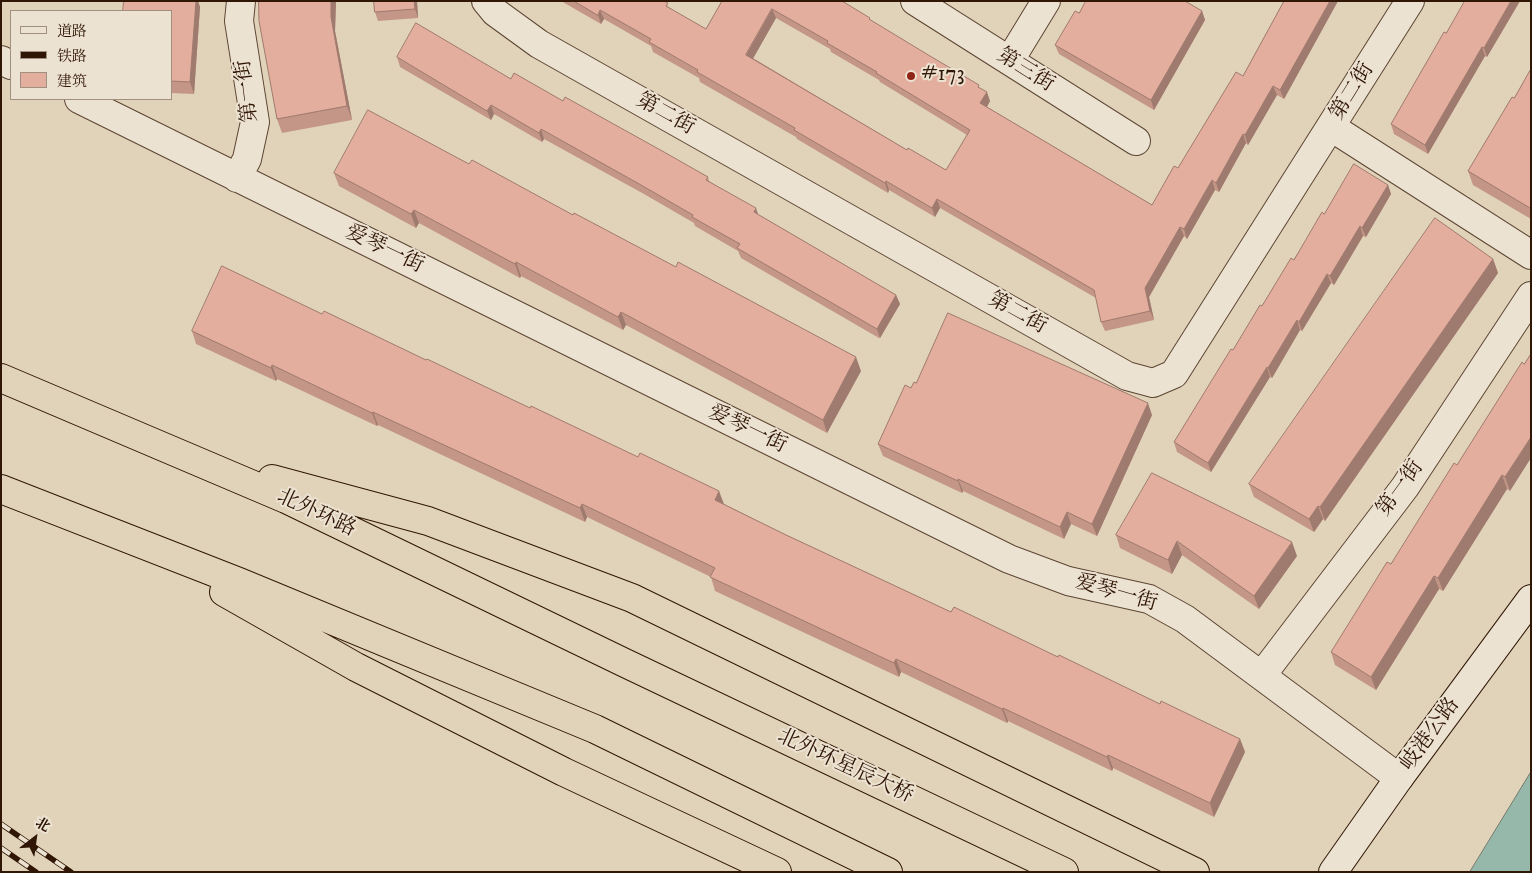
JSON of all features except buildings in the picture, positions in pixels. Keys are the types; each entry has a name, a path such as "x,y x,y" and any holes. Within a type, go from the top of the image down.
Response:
{"highway":[{"name":"北外环路","path":"1,378 286,499 625,663"},
{"path":"183,455 428,522 632,598 1195,872"},
{"path":"1,489 136,541 595,728 888,872"},
{"path":"136,541 356,667 564,772 778,872"},
{"name":"北外环星辰大桥","path":"625,663 1064,872"}],"street":[{"name":"第一街","path":"237,178 247,159 255,122 239,21 241,1"},
{"name":"第二街","path":"486,1 495,12 539,44 1127,376 1153,383 1174,374 1410,1"},
{"name":"第三街","path":"915,1 1136,141"},
{"path":"1010,60 1046,1"},
{"name":"爱琴一街","path":"81,100 1010,559 1068,581 1149,599 1186,619 1399,778"},
{"path":"1331,128 1531,255"},
{"name":"第一街","path":"1262,675 1405,486 1531,296"},
{"name":"岐港公路","path":"1333,872 1399,778 1531,599"}],"shaded area":[{"path":"1531,772 1531,872 1470,872"}],"railway":[{"path":"1,824 71,872"},
{"path":"1,848 36,872"}],"place":[{"name":"#173","path":"911,76"}]}
